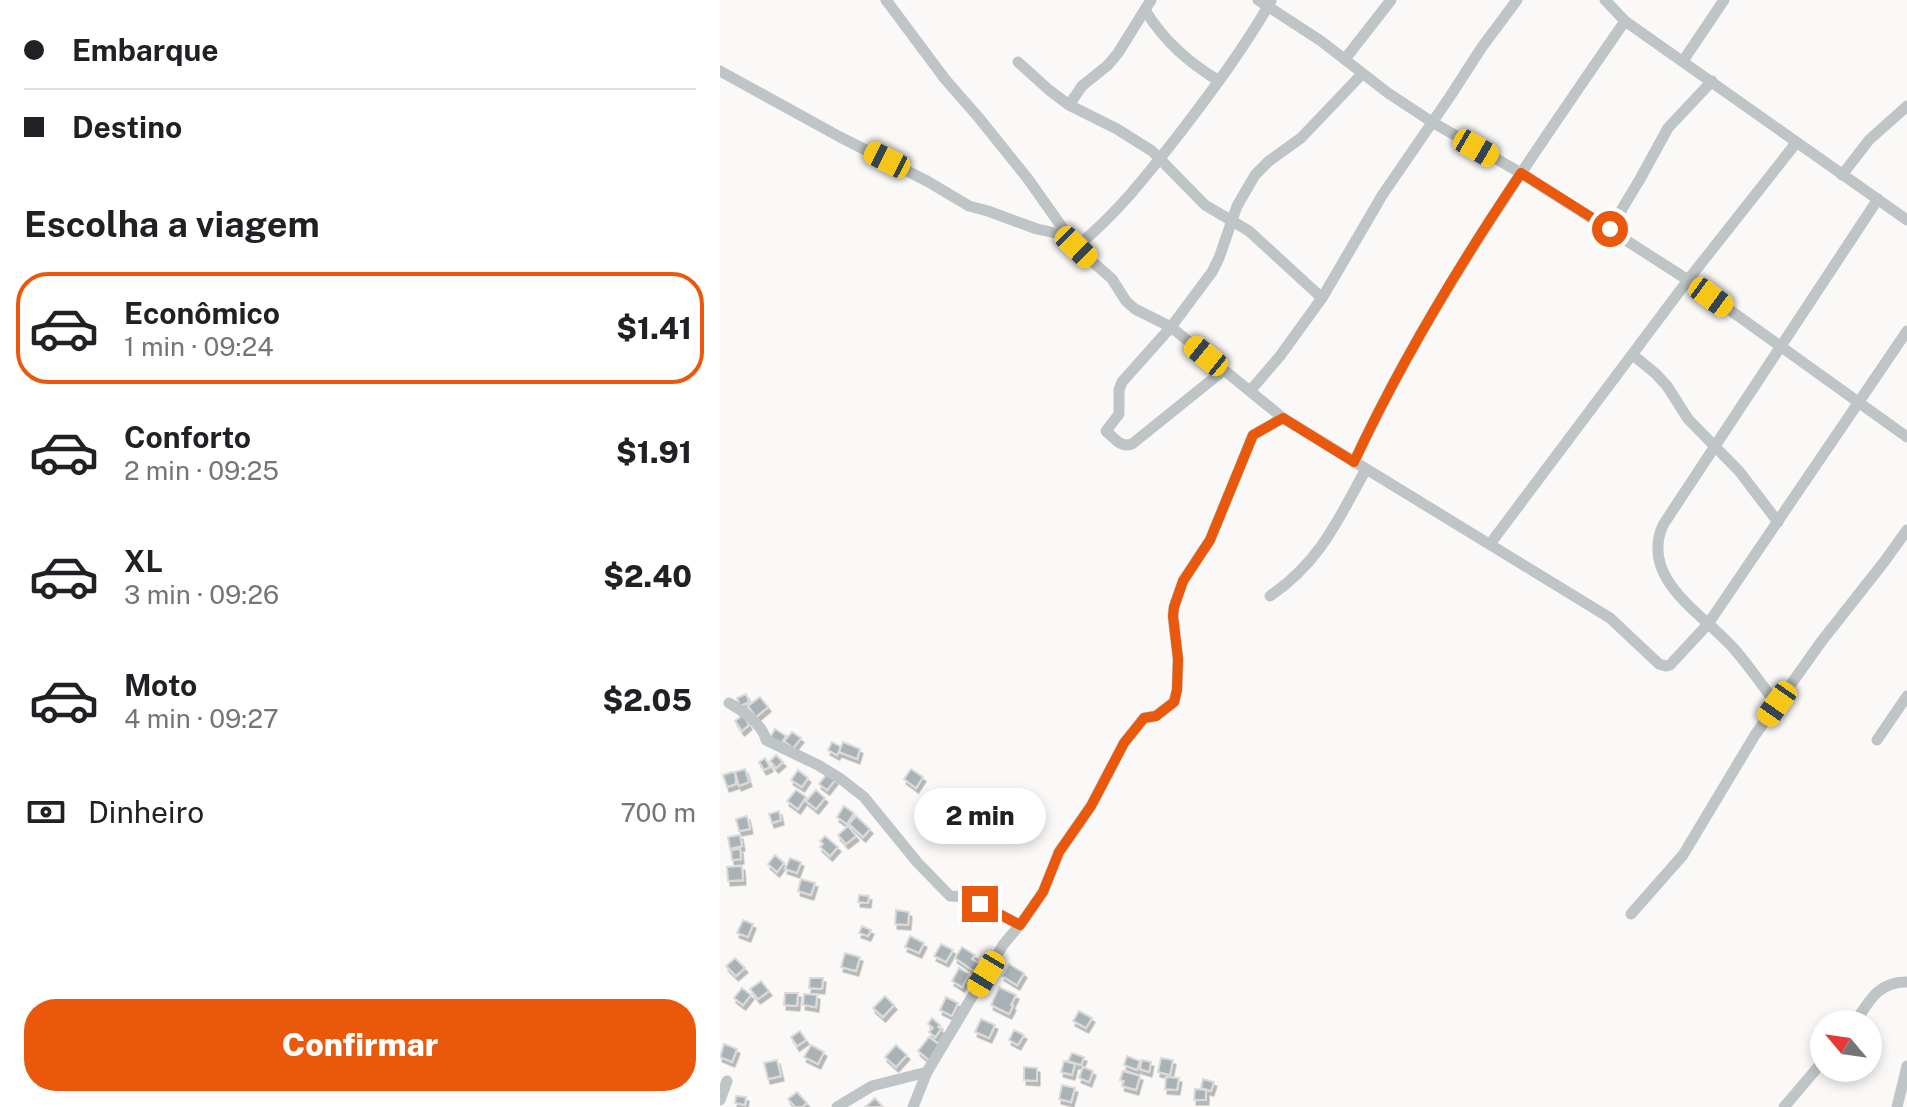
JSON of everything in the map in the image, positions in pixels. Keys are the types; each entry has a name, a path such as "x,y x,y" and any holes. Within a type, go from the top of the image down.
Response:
{"street":[{"path":"886,0 945,79 1028,179 1076,247 1112,279 1135,309 1171,327 1283,418 1610,618 1659,664 1670,665 1708,624 1907,331"},
{"path":"1345,59 1391,0"},
{"path":"1250,391 1322,298 1383,194 1517,0"},
{"path":"1605,0 1625,21 1907,220"},
{"path":"1683,61 1724,0"},
{"path":"1076,247 1113,215 1203,104 1266,2 1432,122 1521,173 1688,280 1907,437"},
{"path":"1148,5 1159,31 1182,55 1219,81"},
{"path":"1069,105 1082,86 1118,53 1148,5"},
{"path":"1354,462 1376,413 1441,298 1489,221 1625,21"},
{"path":"1018,62 1069,105 1152,151 1205,205 1249,231 1322,298"},
{"path":"720,71 969,206 1037,229 1069,236"},
{"path":"1224,370 1132,444 1120,444 1106,431 1119,414 1122,382 1171,327 1212,272 1230,221 1255,175 1301,138 1362,74"},
{"path":"1610,229 1668,128 1712,81"},
{"path":"1842,175 1869,140 1907,106"},
{"path":"1490,544 1688,280 1796,143"},
{"path":"1777,704 1733,648 1665,578 1657,538 1878,199"},
{"path":"1633,355 1667,386 1688,419 1739,471 1778,522"},
{"path":"913,1107 927,1072 1003,945 1043,892 1059,852 1091,806 1124,743 1144,718 1156,716 1174,702 1178,659 1173,616 1183,581 1210,540 1253,435 1283,418"},
{"path":"1270,596 1296,577 1324,544 1366,469"},
{"path":"1631,914 1683,855 1755,735 1907,530"},
{"path":"1877,740 1907,696"},
{"path":"729,703 745,711 765,733 766,740 818,765 864,797 917,862 950,896 970,897 1020,925"},
{"path":"1864,1010 1886,985 1897,981 1907,982"},
{"path":"1897,1107 1907,1066"},
{"path":"837,1107 872,1086 927,1072"},
{"path":"1784,1107 1810,1076"},
{"path":"720,1100 727,1081"}],"building":[{"path":"746,694 749,702 740,706 737,698"},
{"path":"760,697 768,707 756,717 748,706"},
{"path":"743,715 749,725 742,731 735,721"},
{"path":"775,729 786,736 780,745 769,739"},
{"path":"792,732 801,738 793,748 784,741"},
{"path":"832,742 841,747 837,755 828,750"},
{"path":"843,742 860,749 857,759 839,752"},
{"path":"776,755 783,762 776,768 770,761"},
{"path":"765,758 770,767 764,770 759,762"},
{"path":"745,769 749,782 739,786 735,772"},
{"path":"911,769 923,777 916,788 904,779"},
{"path":"798,770 808,778 802,787 791,780"},
{"path":"735,773 736,784 727,787 723,775"},
{"path":"827,774 835,780 827,790 819,784"},
{"path":"796,790 806,797 798,809 787,801"},
{"path":"816,790 825,798 816,809 806,801"},
{"path":"844,806 854,813 847,824 837,817"},
{"path":"779,811 781,820 772,823 769,814"},
{"path":"747,816 750,829 739,831 736,819"},
{"path":"856,816 870,829 863,837 849,824"},
{"path":"848,826 856,836 846,844 838,835"},
{"path":"740,835 742,846 730,849 728,837"},
{"path":"825,836 838,847 830,856 820,847 823,844 820,841"},
{"path":"740,849 741,859 732,860 731,850"},
{"path":"775,855 784,863 777,872 768,864"},
{"path":"790,858 801,862 797,873 785,869"},
{"path":"742,866 743,880 728,881 727,867"},
{"path":"801,879 815,883 811,895 798,891"},
{"path":"859,895 869,896 868,903 858,902"},
{"path":"896,910 909,912 908,925 895,924"},
{"path":"743,920 753,924 748,937 737,933"},
{"path":"862,926 871,930 868,936 859,933"},
{"path":"910,936 924,943 919,953 905,947"},
{"path":"941,944 953,950 946,962 934,956"},
{"path":"962,947 975,955 972,959 986,968 981,976 955,958"},
{"path":"845,953 860,957 856,971 841,967"},
{"path":"735,958 745,968 736,976 726,966"},
{"path":"1009,964 1024,973 1017,985 1002,976"},
{"path":"959,968 969,974 962,987 952,981"},
{"path":"810,978 823,978 822,989 809,988"},
{"path":"761,981 769,991 758,999 750,989"},
{"path":"999,987 1016,995 1009,1014 991,1005"},
{"path":"742,988 751,995 743,1005 734,998"},
{"path":"785,993 798,993 797,1006 784,1005"},
{"path":"804,994 817,995 816,1007 803,1005"},
{"path":"885,996 894,1005 883,1017 873,1008"},
{"path":"946,997 958,1003 952,1016 940,1010"},
{"path":"1079,1011 1092,1018 1086,1028 1073,1021"},
{"path":"932,1018 941,1029 935,1037 929,1032 933,1028 928,1024"},
{"path":"981,1019 995,1025 989,1038 975,1032"},
{"path":"1014,1030 1024,1035 1018,1045 1009,1040"},
{"path":"800,1031 806,1040 797,1046 791,1037"},
{"path":"929,1037 941,1046 929,1060 918,1051"},
{"path":"724,1044 737,1049 732,1062 720,1057"},
{"path":"811,1045 824,1052 818,1064 804,1057"},
{"path":"896,1045 907,1055 896,1067 885,1057"},
{"path":"1072,1053 1084,1057 1081,1065 1068,1061"},
{"path":"1127,1056 1140,1061 1137,1070 1124,1065"},
{"path":"1161,1058 1173,1060 1170,1075 1158,1072"},
{"path":"777,1060 781,1076 768,1079 764,1063"},
{"path":"1142,1060 1151,1062 1149,1072 1140,1069"},
{"path":"1064,1061 1075,1064 1072,1075 1061,1072"},
{"path":"1024,1067 1037,1068 1037,1081 1024,1080"},
{"path":"1083,1067 1093,1071 1089,1082 1079,1078"},
{"path":"1123,1071 1140,1076 1136,1090 1122,1086"},
{"path":"1166,1077 1179,1078 1177,1090 1165,1089"},
{"path":"1203,1079 1214,1082 1211,1091 1201,1088"},
{"path":"1062,1085 1075,1088 1071,1102 1059,1099"},
{"path":"1195,1089 1206,1090 1206,1100 1194,1100"},
{"path":"797,1092 807,1103 802,1107 795,1107 788,1099"},
{"path":"736,1096 746,1097 745,1105 735,1103"},
{"path":"875,1098 883,1107 865,1107"}],"route":[{"path":"980,904 1020,925 1043,892 1059,852 1081,824 1135,727 1144,718 1156,716 1174,702 1178,659 1174,607 1183,581 1210,540 1253,435 1283,418 1354,462 1376,413 1441,298 1521,173 1610,229"}]}
